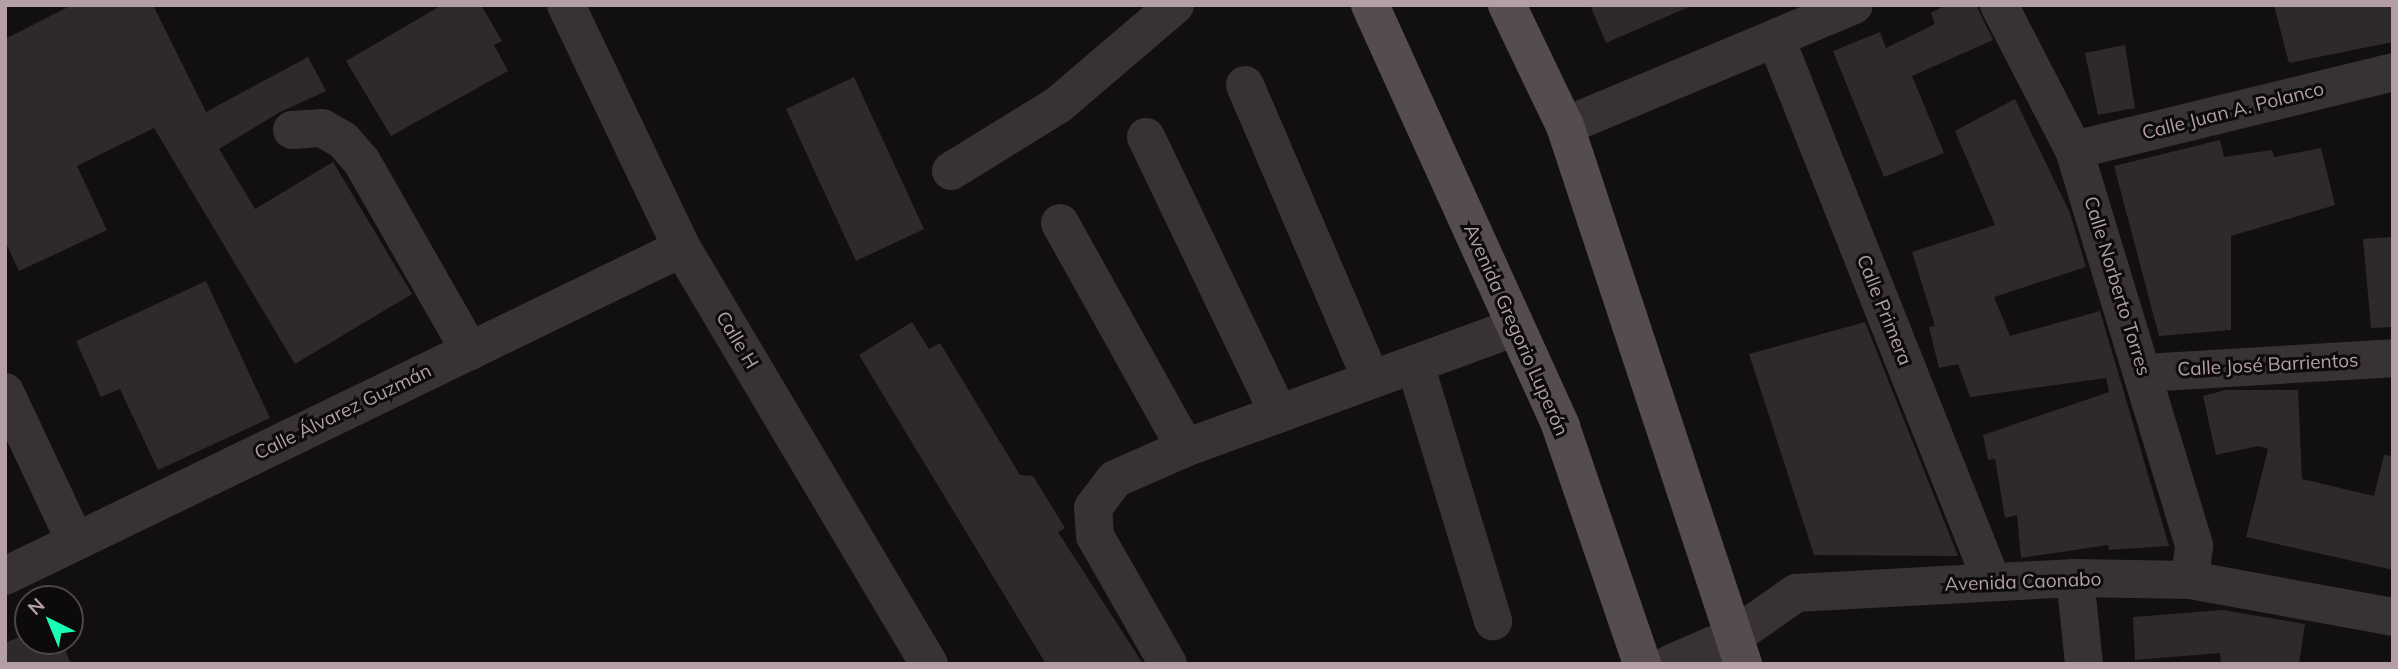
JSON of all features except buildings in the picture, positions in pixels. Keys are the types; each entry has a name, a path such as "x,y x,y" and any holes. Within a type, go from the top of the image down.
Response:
{"main road":[{"name":"Avenida Gregorio Luperón","path":"1370,5 1561,427 1642,664"},
{"path":"1507,5 1565,127 1739,649"}],"street":[{"name":"Calle H","path":"566,5 682,248 929,664"},
{"path":"951,172 1058,105 1175,5"},
{"path":"1565,127 1854,5"},
{"name":"Calle Norberto Torres","path":"1998,5 2074,150 2144,373 2194,546 2190,580"},
{"name":"Calle Primera","path":"1776,39 1992,582"},
{"name":"Calle Juan A. Polanco","path":"2074,150 2393,72"},
{"path":"1245,85 1371,379"},
{"path":"292,130 322,128 343,140 362,162 470,351"},
{"path":"1146,137 1279,414"},
{"path":"1060,223 1185,448"},
{"name":"Calle Álvarez Guzmán","path":"5,576 682,248"},
{"path":"1168,664 1095,536 1093,509 1115,479 1185,448 1515,327"},
{"name":"Calle José Barrientos","path":"2144,373 2393,358"},
{"path":"1415,364 1493,621"},
{"path":"5,392 75,541"},
{"path":"2075,578 2084,664"},
{"name":"Avenida Caonabo","path":"1670,664 1739,649 1796,593 2075,578 2190,580 2393,617"}]}
